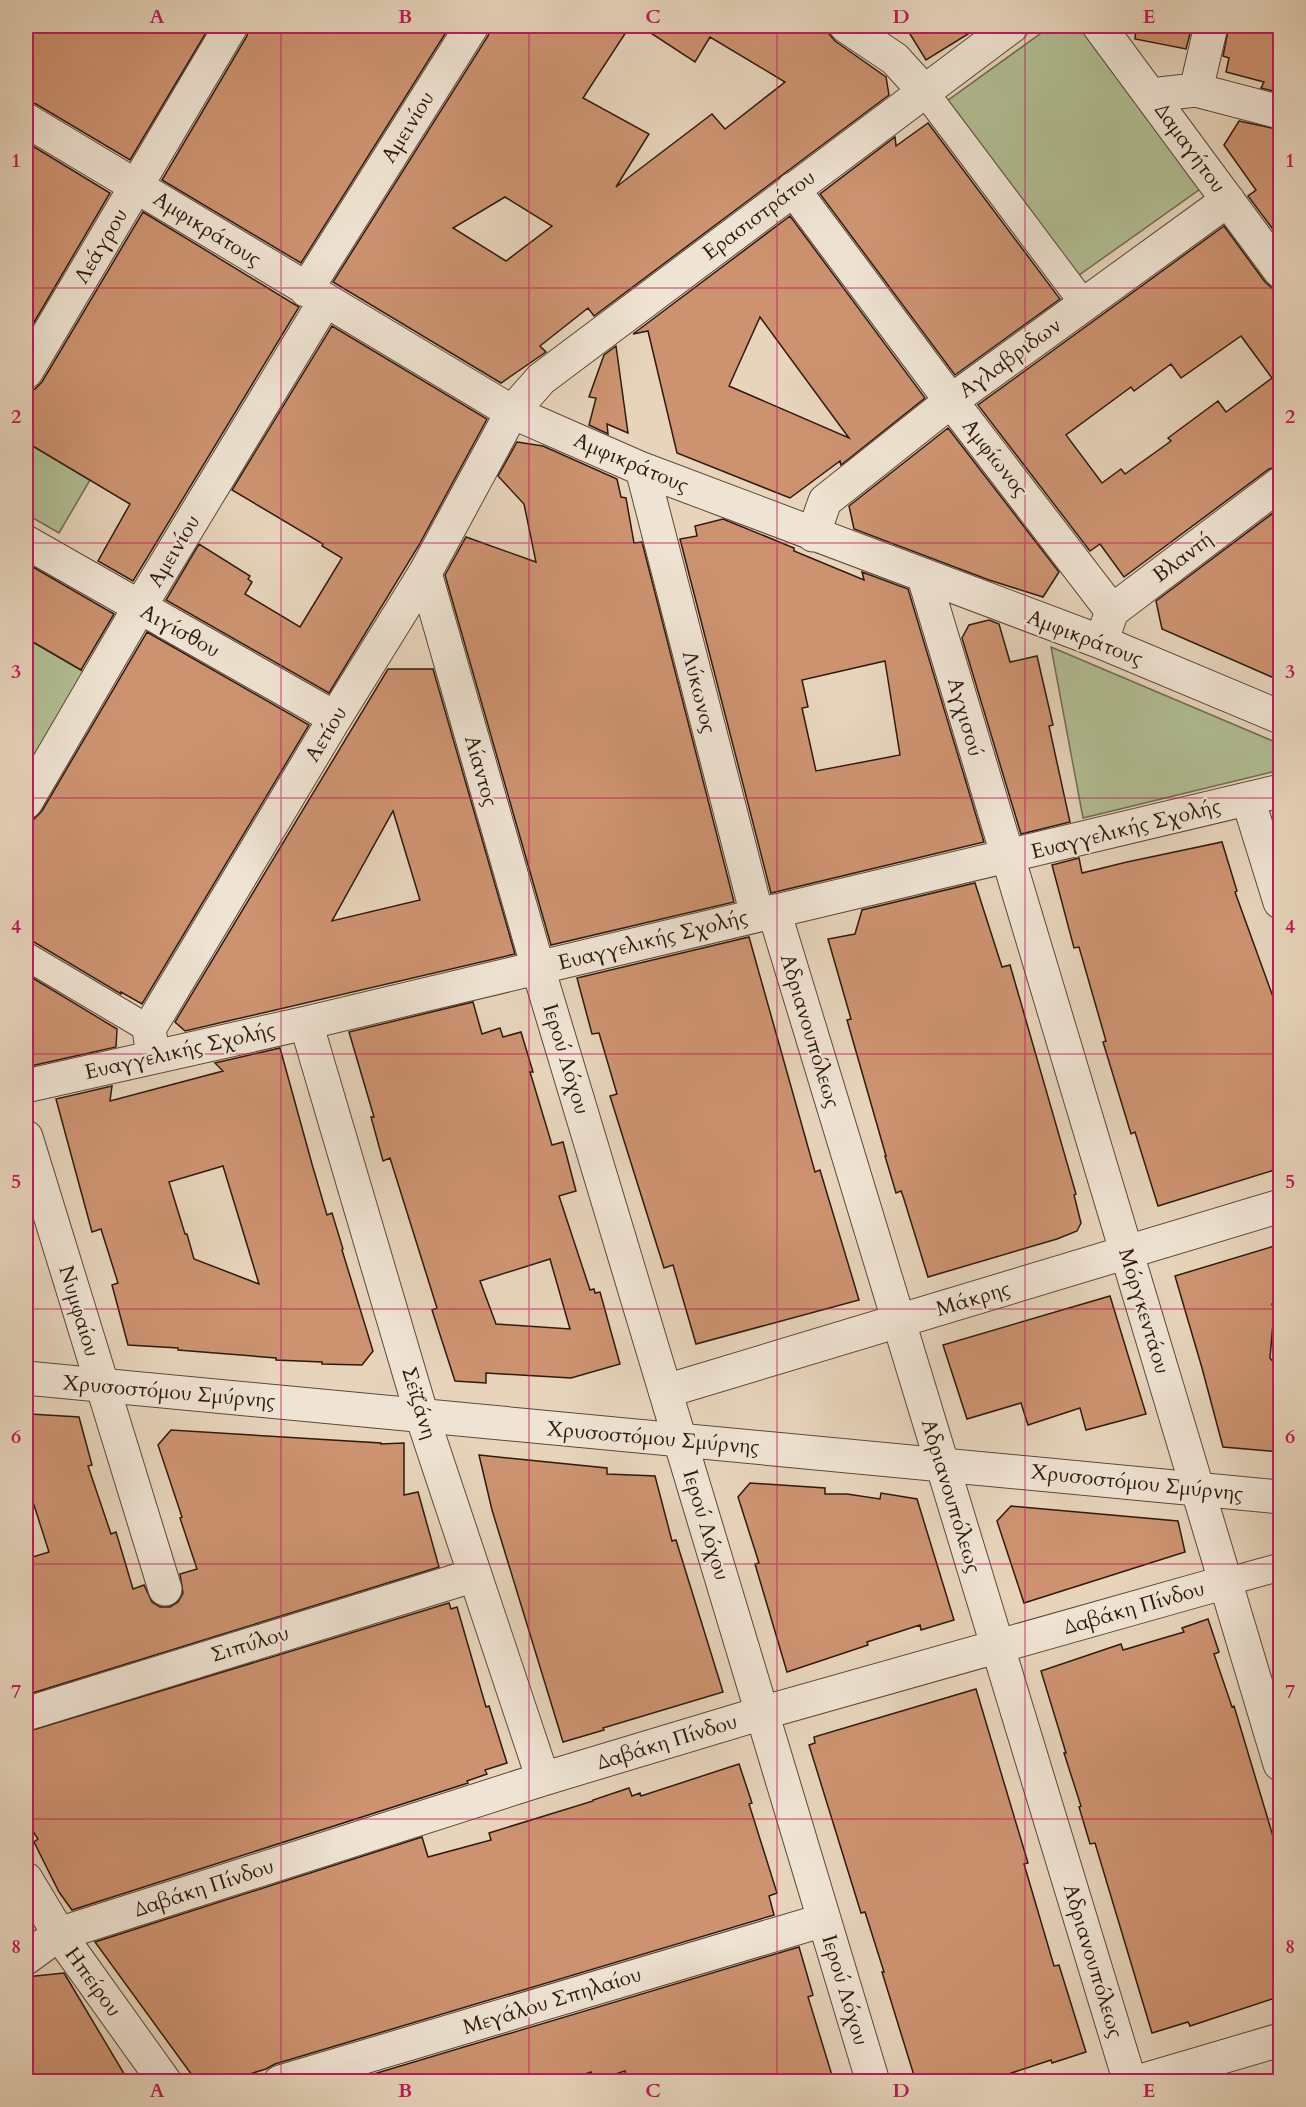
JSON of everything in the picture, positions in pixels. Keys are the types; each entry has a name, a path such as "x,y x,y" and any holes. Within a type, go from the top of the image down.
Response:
{"street":[{"name":"Λεάγρου","path":"26,372 231,26"},
{"name":"Αμεινίου","path":"26,802 472,26"},
{"path":"846,26 895,58 924,91 1084,304"},
{"name":"Ερασιστράτου","path":"512,412 541,379 1012,26"},
{"name":"Δαμαγήτου","path":"1099,26 1281,271"},
{"path":"1196,90 1211,26"},
{"path":"1150,95 1196,90 1281,112"},
{"name":"Αμφικράτους","path":"26,120 512,412 642,469 1101,642 1281,717"},
{"name":"Αμφίωνος","path":"793,189 1112,611"},
{"name":"Αγλαβριδων","path":"813,535 825,501 951,401 1228,200"},
{"name":"Αετίου","path":"151,1043 335,718 424,573 512,412"},
{"name":"Λύκωνος","path":"642,469 765,913"},
{"name":"Βλαντή","path":"1112,611 1281,484"},
{"name":"Αιγίσθου","path":"26,542 335,718"},
{"name":"Αίαντος","path":"424,573 538,968"},
{"name":"Αγχισού","path":"924,577 1007,858"},
{"path":"1101,642 1112,611"},
{"name":"Ευαγγελικής Σχολής","path":"26,1086 151,1043 306,1023 1281,791"},
{"path":"1248,799 1281,902"},
{"name":"Μόργκεντάου","path":"1007,858 1281,1764"},
{"name":"Αδριανουπόλεως","path":"765,913 898,1321 1130,2082"},
{"path":"26,956 151,1043"},
{"name":"Ιερού Λόχου","path":"538,968 873,2082"},
{"name":"Σεϊζάνη","path":"306,1023 422,1416 543,1779"},
{"name":"Νυμφαίου","path":"26,1137 165,1589"},
{"name":"Μάκρης","path":"666,1391 1281,1206"},
{"name":"Χρυσοστόμου Σμύρνης","path":"26,1378 1281,1497"},
{"name":"Δαβάκη Πίνδου","path":"26,1958 59,1934 543,1779 762,1713 1281,1566"},
{"name":"Σιπύλου","path":"26,1714 476,1575"},
{"name":"Ηπείρου","path":"26,1879 59,1934 165,2082"},
{"name":"Μεγάλου Σπηλαίου","path":"280,2082 824,1920"},
{"path":"1137,2082 1281,2040"}],"green space":[{"path":"1051,26 1081,26 1203,187 1075,278 947,101"},
{"path":"26,442 90,480 59,533 26,514"},
{"path":"26,638 84,672 26,771"},
{"path":"1051,647 1280,744 1280,770 1083,818"}],"building":[{"path":"26,26 210,26 130,160 36,104 26,101"},
{"path":"250,26 450,26 301,263 162,180 247,36"},
{"path":"491,26 630,26 583,98 649,134 616,187 712,114 725,129 785,82 710,37 695,62 640,26 827,26 829,34 835,41 886,77 889,95 594,316 588,308 540,346 546,352 501,383 333,282 488,36","holes":["505,197 552,226 506,261 453,228"]},
{"path":"905,26 981,26 926,60"},
{"path":"1136,26 1192,26 1186,49 1135,39"},
{"path":"1229,26 1281,26 1281,93 1261,88 1264,82 1226,72 1229,58 1223,56"},
{"path":"1239,121 1281,130 1281,240 1248,196 1256,190 1224,145"},
{"path":"928,123 1060,299 955,375 820,194 895,137 896,146"},
{"path":"26,142 110,193 26,336 26,228 33,217 26,213"},
{"path":"143,212 299,307 133,581 98,561 130,504 26,442 26,391 35,389 42,382"},
{"path":"790,216 925,398 841,465 840,461 790,498 677,453 648,331 633,334","holes":["760,317 849,438 729,386"]},
{"path":"1224,226 1265,282 1272,288 1281,289 1281,466 1269,469 1124,577 1100,544 1090,551 978,405","holes":["1241,336 1272,378 1226,412 1218,401 1168,438 1171,441 1125,474 1121,469 1102,483 1066,435 1131,387 1134,391 1171,364 1181,378"]},
{"path":"332,326 487,419 419,545 329,693 166,600 199,544 250,576 248,579 252,582 245,594 300,627 342,558 322,546 323,544 232,490"},
{"path":"616,346 628,433 607,424 608,434 589,425 596,398 589,397 604,355"},
{"path":"948,428 1059,572 1043,597 989,580 854,529 849,506"},
{"path":"517,442 543,446 617,479 621,497 626,498 634,543 642,542 734,902 551,945 445,575 466,537 536,562 524,504 498,476"},
{"path":"1281,507 1281,681 1162,629 1156,601"},
{"path":"723,519 864,580 862,572 908,589 984,842 771,893 680,539 697,536 695,526","holes":["885,661 900,755 816,771 802,708 808,707 802,680"]},
{"path":"26,563 114,614 81,670 26,638"},
{"path":"989,620 999,624 1010,662 1037,656 1053,725 1049,726 1070,822 1021,834 962,638 969,625"},
{"path":"147,632 309,725 142,1004 34,942 26,940 26,834 34,819 42,811"},
{"path":"388,669 433,669 515,954 185,1031 175,1022","holes":["393,811 420,900 332,921"]},
{"path":"1222,842 1237,891 1235,892 1281,1019 1281,1168 1158,1206 1135,1132 1131,1134 1103,1042 1106,1041 1079,947 1074,948 1052,865 1079,858 1082,873"},
{"path":"975,883 1002,967 1010,965 1076,1194 1074,1195 1081,1223 1077,1231 1057,1239 928,1277 903,1196 901,1191 896,1193 885,1156 847,1020 851,1019 828,939 855,934 862,910"},
{"path":"749,937 815,1172 820,1170 859,1300 696,1344 673,1265 664,1268 610,1096 617,1094 599,1033 592,1034 577,978"},
{"path":"26,974 117,1029 116,1047 26,1067"},
{"path":"473,1002 482,1034 500,1028 503,1037 521,1032 533,1072 530,1072 552,1145 563,1142 576,1191 559,1196 590,1290 594,1289 595,1293 600,1292 620,1364 571,1378 486,1373 486,1383 455,1381 432,1310 437,1308 390,1158 383,1161 371,1117 374,1117 349,1032","holes":["550,1259 570,1329 496,1324 480,1281"]},
{"path":"280,1048 327,1215 332,1213 373,1351 362,1365 322,1364 322,1362 276,1360 276,1358 178,1350 178,1348 128,1345 112,1285 118,1283 101,1229 92,1232 56,1099 112,1086 110,1101 223,1071 215,1063","holes":["223,1166 259,1284 194,1259 169,1182"]},
{"path":"1281,1244 1281,1301 1272,1304 1274,1311 1270,1358 1281,1371 1281,1452 1223,1447 1175,1276"},
{"path":"1110,1296 1146,1414 1086,1430 1080,1408 1028,1425 1021,1403 967,1419 943,1345"},
{"path":"30,1414 79,1417 92,1465 88,1466 111,1534 116,1532 133,1589 144,1585 152,1602 160,1607 170,1607 178,1602 183,1593 180,1574 197,1569 158,1445 171,1430 381,1444 404,1443 404,1495 418,1492 439,1567 26,1695 26,1559 49,1552 26,1480"},
{"path":"479,1455 607,1468 607,1474 655,1476 672,1541 676,1540 723,1692 563,1742 492,1510"},
{"path":"750,1483 825,1488 825,1494 847,1494 880,1499 881,1493 917,1499 954,1620 921,1630 920,1625 787,1672 755,1564 759,1563 738,1497"},
{"path":"1011,1506 1178,1521 1185,1552 1024,1603 997,1521"},
{"path":"449,1603 451,1609 457,1607 486,1707 489,1706 507,1763 485,1770 487,1774 467,1781 468,1783 72,1910 59,1892 34,1842 38,1839 26,1820 26,1732"},
{"path":"1208,1619 1219,1652 1214,1654 1232,1707 1234,1706 1281,1863 1281,1996 1190,2026 1188,2022 1152,2033 1095,1843 1090,1844 1041,1671 1121,1644 1123,1650 1184,1632 1182,1628"},
{"path":"976,1689 1028,1863 1024,1864 1054,1966 1059,1965 1086,2052 1052,2063 1051,2060 984,2082 916,2082 865,1912 861,1913 809,1745 815,1743 814,1737"},
{"path":"739,1764 777,1893 769,1896 774,1915 275,2064 223,2082 197,2082 95,1942 422,1837 428,1857 491,1840 489,1833 629,1788 632,1796 640,1793 641,1796"},
{"path":"799,1947 813,1995 808,1997 834,2082 627,2082 625,2071 594,2081 591,2072 562,2082 347,2082"},
{"path":"64,1973 129,2082 26,2082 26,1977"}]}
